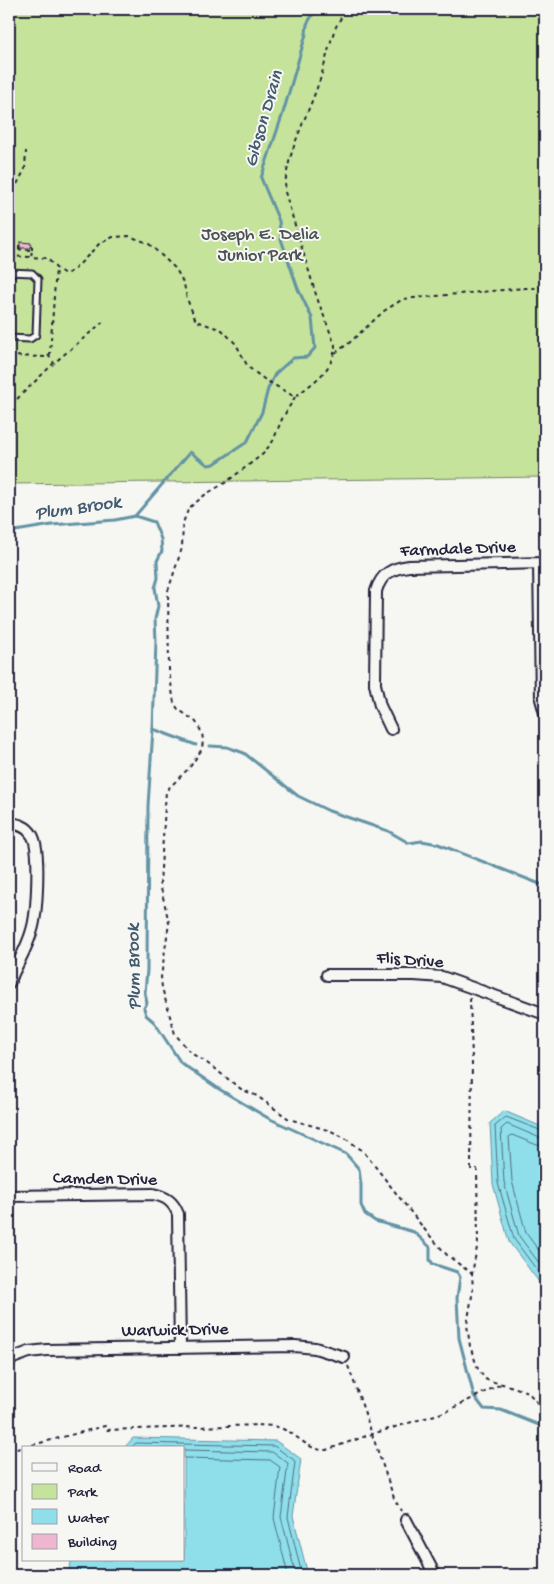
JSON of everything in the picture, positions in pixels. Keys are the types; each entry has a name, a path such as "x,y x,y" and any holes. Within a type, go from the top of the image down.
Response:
{"street":[{"path":"542,563 541,699 545,713"},
{"name":"Farmdale Drive","path":"390,730 380,706 375,684 376,600 378,584 383,576 390,570 410,566 542,563"},
{"path":"9,823 28,829 33,836 36,851 36,908 32,932 9,983"},
{"name":"Flis Drive","path":"327,975 429,975 442,977 545,1014"},
{"name":"Camden Drive","path":"9,1196 153,1194 171,1201 178,1214 180,1348"},
{"name":"Warwick Drive","path":"9,1362 13,1358 29,1352 47,1350 295,1346 316,1348 344,1357"},
{"path":"406,1520 435,1575"}],"lane":[{"path":"9,272 32,274 38,279 36,334 30,339 9,338"}],"path":[{"path":"347,9 335,28 318,86 293,150 285,181 285,192 317,298 333,337 335,353 327,370 295,397 282,419 274,441 264,454 225,484 206,494 189,508 183,524 182,548 179,562 168,591 169,670 174,703 178,709 196,722 202,733 203,740 202,750 190,767 166,791 160,884 170,922 161,977 162,988 175,1034 191,1053 241,1089 258,1096 289,1119 331,1131 346,1138 363,1151 447,1255 472,1274"},
{"path":"26,151 25,170 13,192 9,256 47,258 65,274 73,271 99,244 113,237 129,236 148,244 176,269 184,284 187,299 196,321 222,330 236,344 248,367 264,379 295,397"},
{"path":"19,242 19,249"},
{"path":"32,244 32,257"},
{"path":"10,248 32,250"},
{"path":"335,353 384,312 403,299 545,288"},
{"path":"18,399 54,363 103,322"},
{"path":"48,356 54,363"},
{"path":"474,988 469,1001 472,1058 471,1170 476,1170 478,1242 472,1274 473,1290 467,1325 470,1346 478,1369 485,1378 528,1392 545,1412"},
{"path":"344,1357 394,1498 406,1520"},
{"path":"28,1446 105,1426 106,1430 259,1425 280,1428 311,1448 326,1450 445,1412 501,1384"},
{"path":"9,1451 22,1448"}],"green space":[{"name":"Joseph E. Delia Junior Park","path":"9,9 545,9 545,477 9,484"}],"water":[{"path":"504,1111 545,1128 545,1290 509,1242 493,1184 490,1123"},
{"path":"133,1438 276,1441 301,1459 293,1516 308,1575 67,1575 71,1562 185,1562 185,1446 126,1446"}],"building":[{"path":"20,242 31,243 30,248 20,248"}],"waterway":[{"name":"Gibson Drain","path":"135,516 190,452 208,465 214,464 247,442 262,412 268,389 275,374 293,358 307,357 315,348 312,318 298,289 281,239 279,221 261,178 283,113 306,34 307,24 316,9"},
{"name":"Plum Brook","path":"9,532 52,525 115,520 135,516 154,522 161,539 162,551 157,561 158,578 155,588 158,606 155,619 153,729 148,806 147,970 145,993 147,1003 144,1008 146,1015 154,1022 181,1063 219,1089 268,1118 346,1154 359,1169 361,1205 365,1214 375,1221 414,1232 430,1247 430,1260 433,1264 457,1272 460,1277 457,1298 459,1338 474,1396 484,1409 501,1410 539,1425 545,1424"},
{"path":"153,729 196,745"},
{"path":"210,746 227,747 244,753 298,796 329,811 388,831 409,843 422,841 438,844 545,886"}]}
